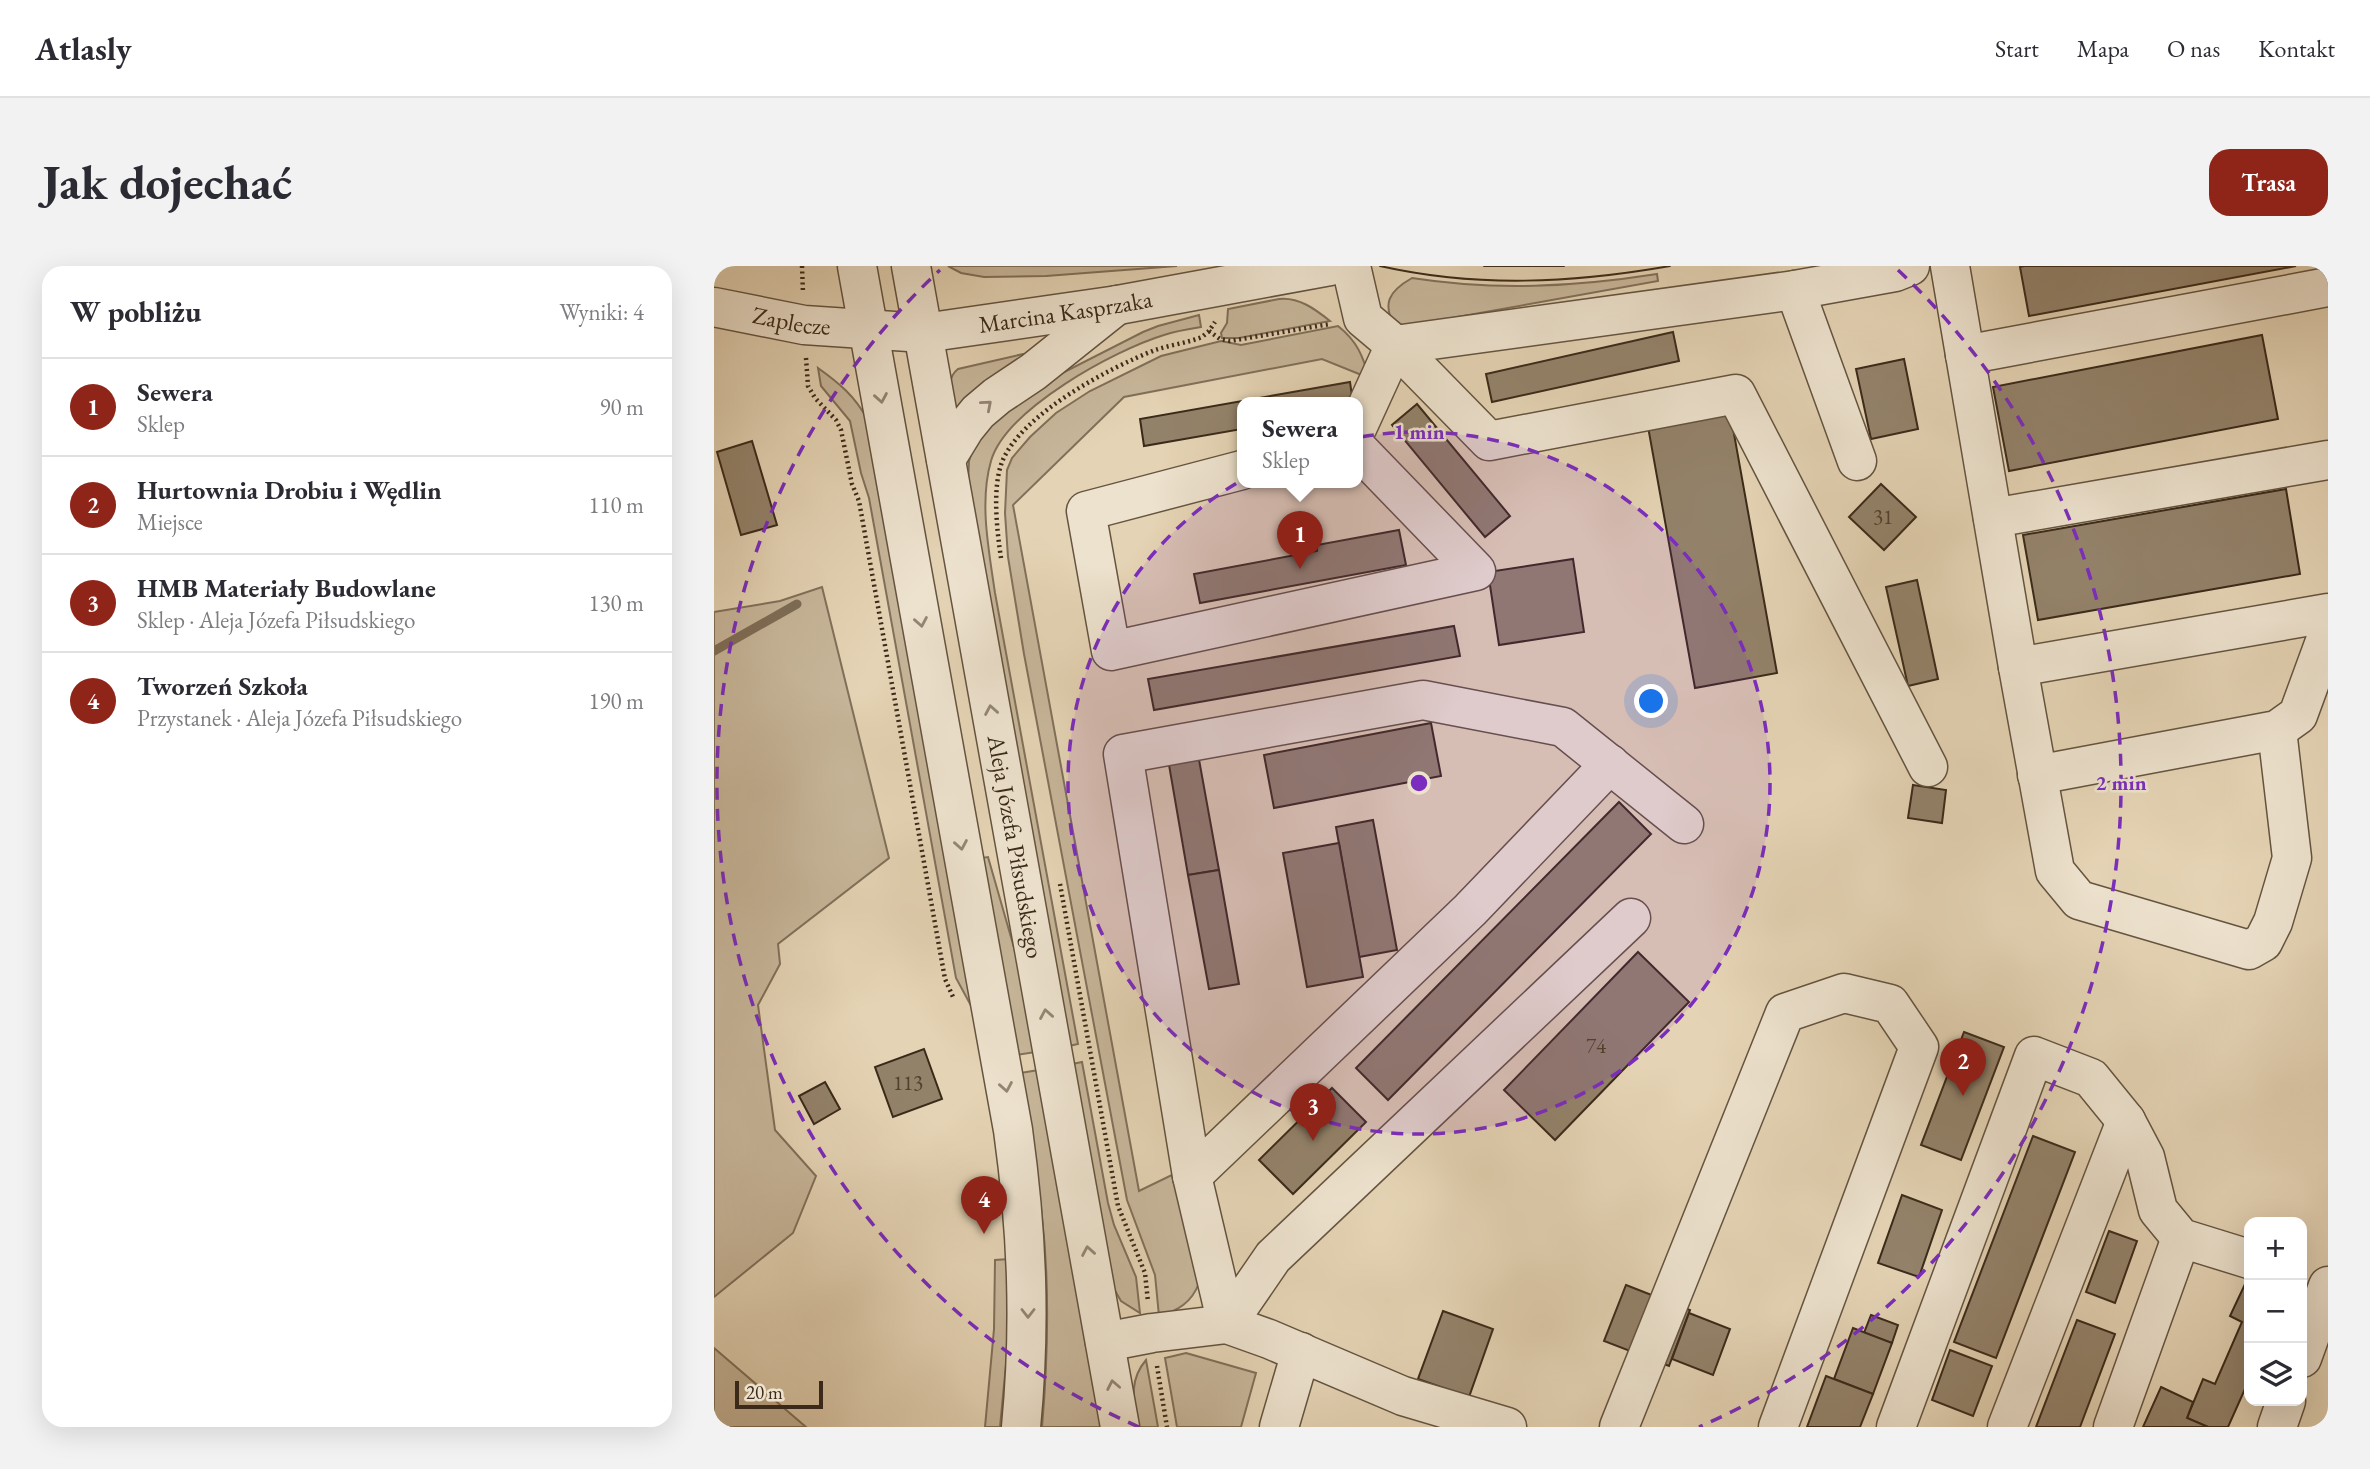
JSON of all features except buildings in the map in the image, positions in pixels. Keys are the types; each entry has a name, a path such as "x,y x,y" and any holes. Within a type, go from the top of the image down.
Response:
{"street":[{"path":"857,266 1013,1130 1023,1207 1028,1284 1026,1370 1021,1427"},
{"name":"Aleja Józefa Piłsudskiego","path":"911,266 1121,1427"},
{"name":"Marcina Kasprzaka","path":"869,330 924,333 1118,304 1329,266"},
{"path":"1351,266 1363,318 1395,345 1489,441 1736,394 1928,767"},
{"path":"1395,345 1795,290 1895,272 1910,266"},
{"path":"1950,266 2054,871 2080,900 2249,950 2263,942 2273,922 2292,858 2277,730"},
{"path":"1965,355 2328,287"},
{"path":"1795,290 1857,461"},
{"path":"946,459 978,412 1118,304"},
{"name":"Zaplecze","path":"714,307 804,325 869,330"},
{"path":"1363,415 1395,345"},
{"path":"1237,471 1086,512 1111,651 1476,571 1363,454"},
{"path":"1993,518 2328,460"},
{"path":"2018,667 2328,613"},
{"path":"2037,775 2277,730 2298,715 2328,634"},
{"path":"1227,1324 1192,1177 1124,754 1423,699 1563,727 1684,824"},
{"path":"1192,1177 1470,910 1610,764"},
{"path":"1227,1324 1273,1257 1631,919"},
{"path":"1619,1427 1786,1013 1844,993 1890,1004 1919,1047 1778,1427"},
{"path":"1896,1427 2034,1056 2091,1078 2126,1121 2145,1157 2158,1210 2181,1238 2244,1257"},
{"path":"2007,1427 2126,1121"},
{"path":"2113,1427 2181,1238"},
{"path":"2307,1278 2328,1285 2307,1345"},
{"path":"1105,1342 1227,1324 1403,1396 1507,1427"},
{"path":"1279,1427 1300,1352"},
{"path":"2277,1427 2284,1406"}],"path":[{"path":"802,266 802,280"},
{"path":"1002,564 997,511 1003,460 1028,428 1059,402 1142,356 1170,345 1195,340 1209,331 1220,339 1230,341 1363,318"},
{"path":"807,361 808,386 811,393 842,430 852,484 859,501 945,979 957,1003"},
{"path":"1059,883 1118,1206 1145,1273 1167,1427"}],"shaded area":[{"path":"948,266 1177,266 1046,276 984,277 961,273"},
{"path":"1657,274 1658,281 1396,328 1388,305 1393,293 1412,278 1474,285 1534,286"},
{"path":"1279,299 1300,302 1330,321 1239,338 1222,338 1228,309"},
{"path":"1199,315 1201,327 1164,335 1118,354 1039,402 1017,421 1001,441 987,477 986,527 995,593 1078,1044 1069,1046 968,484 969,461 976,439 1019,395 1143,332"},
{"path":"1338,326 1358,349 1369,378 1322,359 1124,397 1013,505 1139,1191 1178,1172 1199,1283 1184,1305 1159,1316 1155,1275 1127,1200 1024,654 1008,557 1005,513 1007,470 1012,458 1030,437 1056,413 1090,391 1161,356 1221,341 1241,345"},
{"path":"1030,354 958,410 955,408 951,382 958,369"},
{"path":"818,368 846,391 867,419 975,1013 956,978 869,498 850,421 821,386"},
{"path":"822,587 889,858 778,944 780,964 758,1005 775,1130 816,1176 793,1233 714,1297 714,612 780,601"},
{"path":"988,857 1021,972 1036,1052 1016,1055 981,858"},
{"path":"1082,1062 1108,1203 1114,1225 1136,1277 1140,1313 1121,1301 1114,1289 1072,1064"},
{"path":"1039,1070 1104,1427 1042,1427 1047,1348 1046,1270 1038,1181 1020,1073"},
{"path":"1009,1259 1007,1354 1000,1427 985,1427 994,1329 995,1260"},
{"path":"714,1348 806,1427 714,1427"},
{"path":"1186,1353 1256,1373 1241,1427 1177,1427 1165,1358"},
{"path":"1146,1360 1158,1427 1138,1427 1134,1400 1135,1384 1140,1368"}],"waterway":[{"path":"714,651 797,604"}],"tram line":[{"path":"1380,266 1453,278 1525,281 1597,276 1670,266"},
{"path":"1484,266 1564,266"}],"place":[{"name":"Sewera","path":"1300,569"},
{"name":"Hurtownia Drobiu i Wędlin","path":"1963,1096"},
{"name":"HMB Materiały Budowlane","path":"1313,1141"},
{"name":"Tworzeń Szkoła","path":"984,1234"}]}
